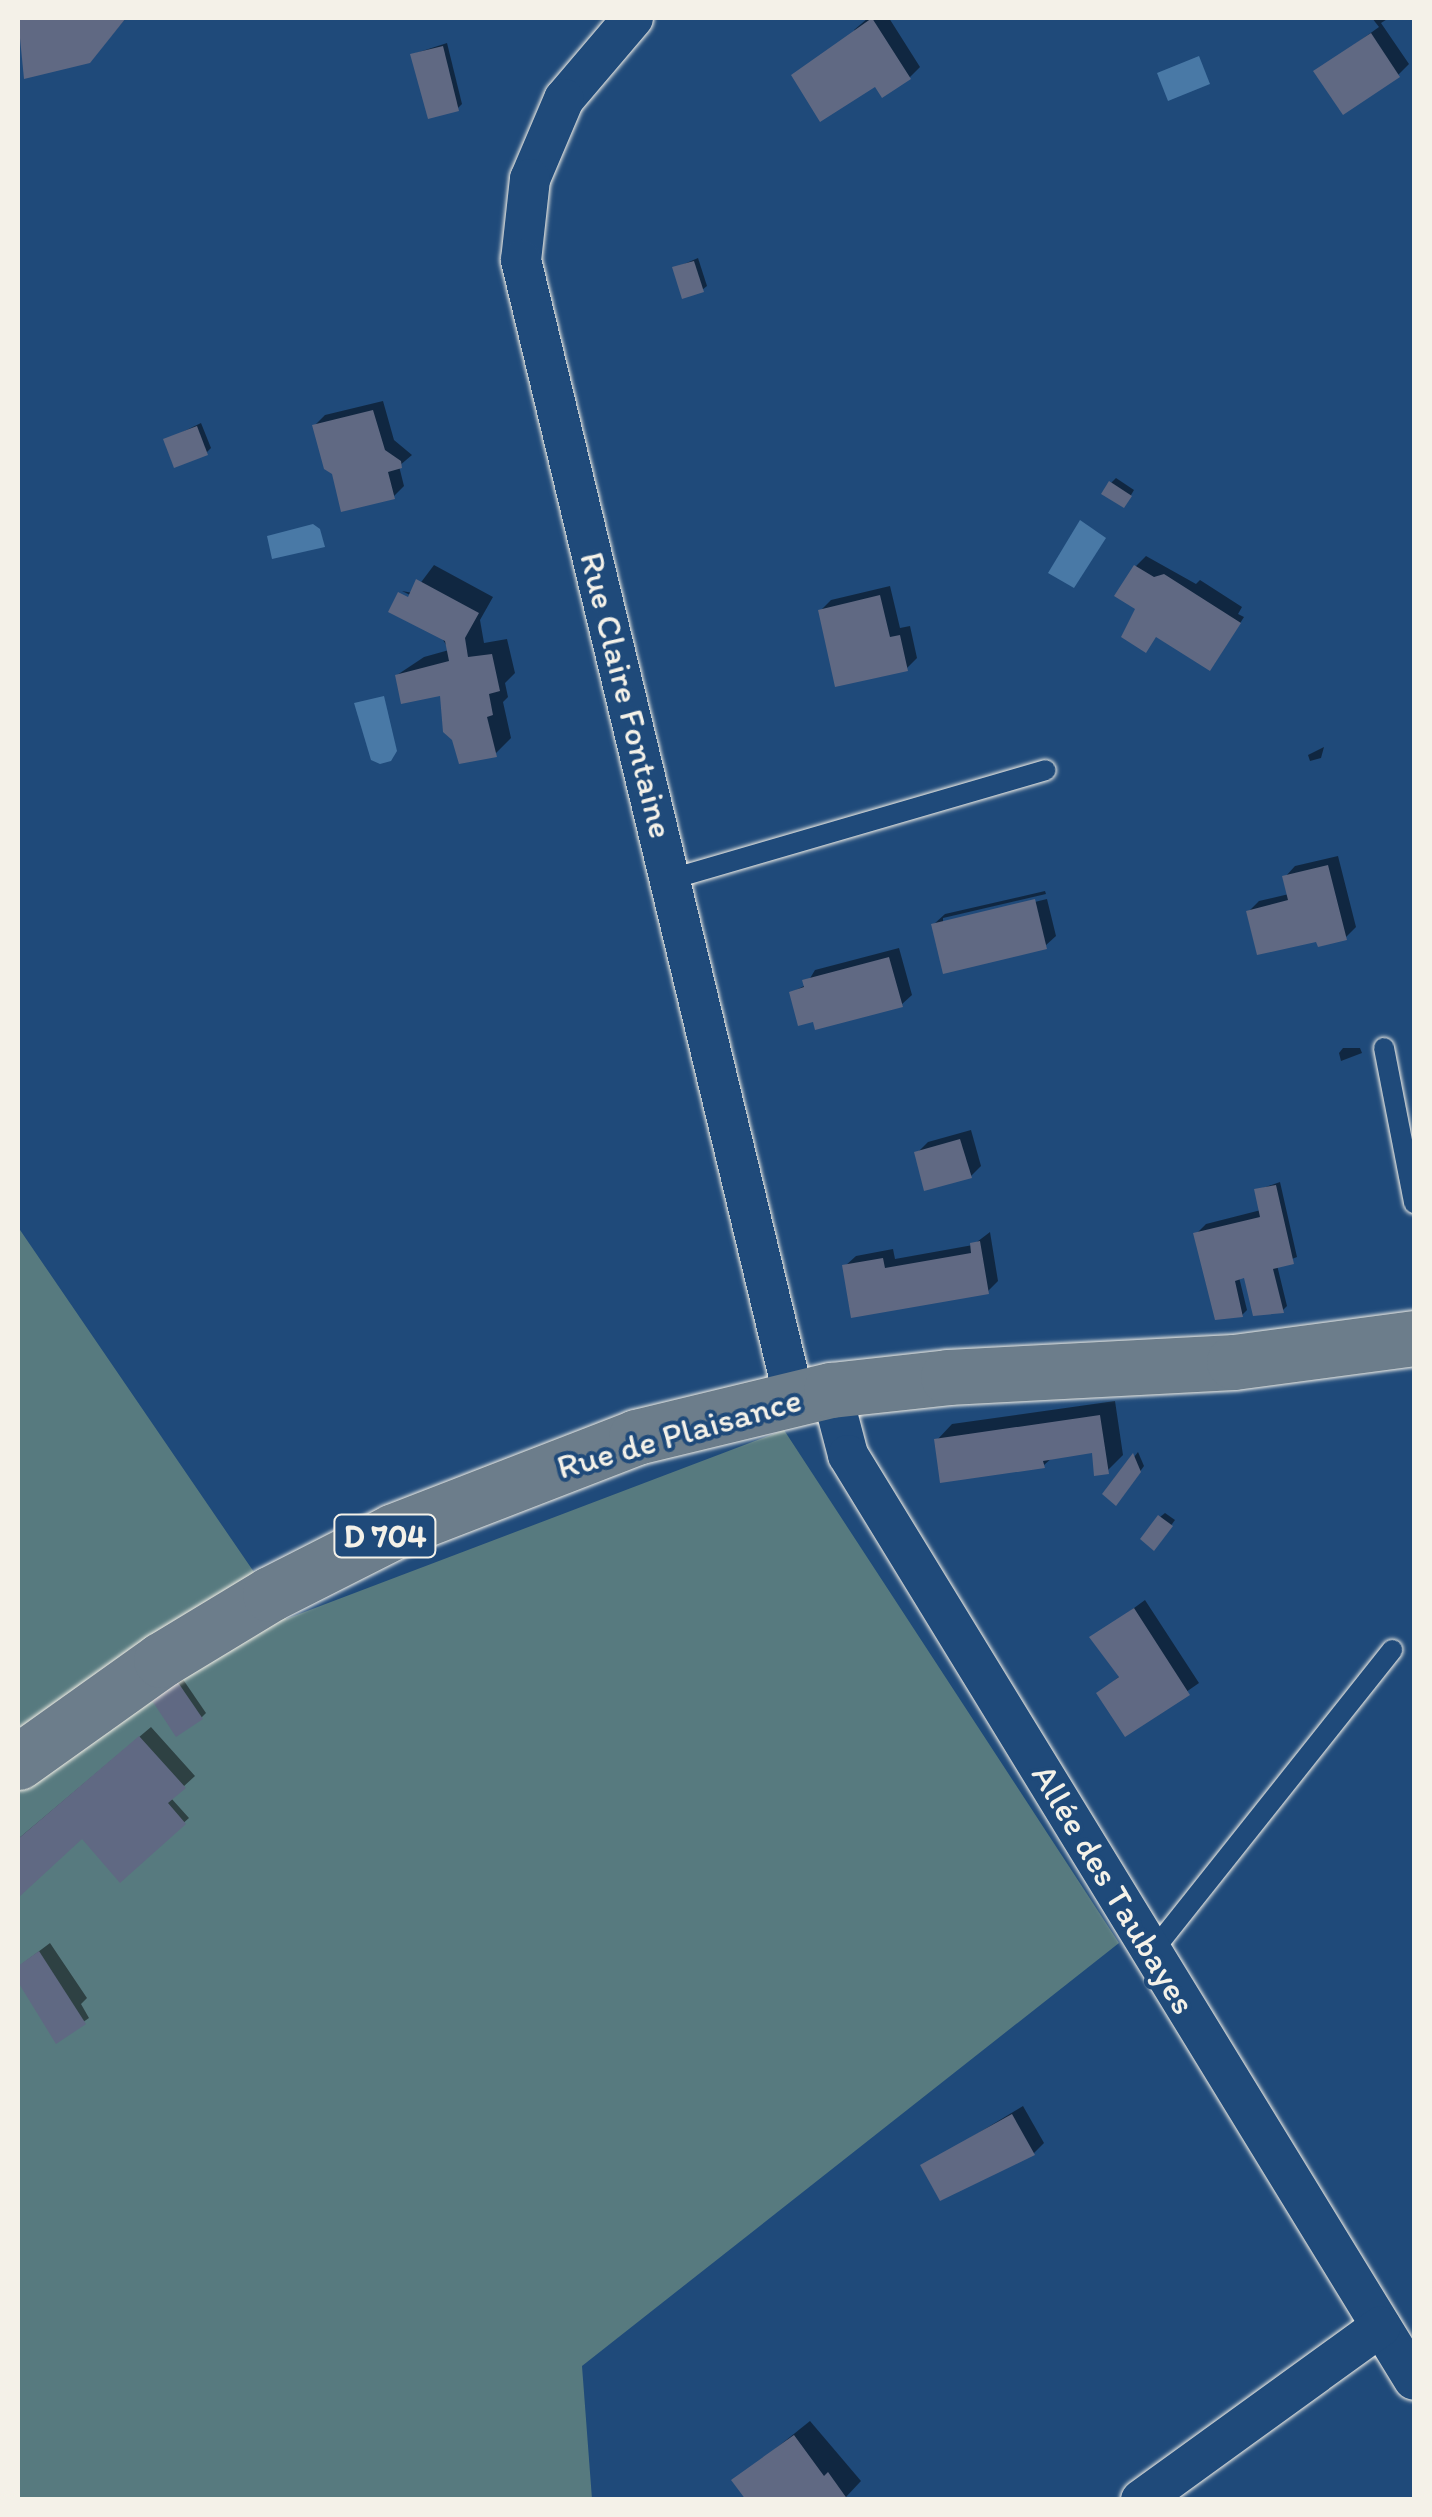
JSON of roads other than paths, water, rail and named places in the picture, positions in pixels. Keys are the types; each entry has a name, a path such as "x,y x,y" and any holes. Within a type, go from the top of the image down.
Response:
{"main road":[{"name":"Rue de Plaisance","path":"18,1762 162,1660 270,1594 394,1531 636,1437 812,1394 948,1377 1234,1362 1414,1338"}],"street":[{"name":"Rue Claire Fontaine","path":"633,18 564,99 530,179 521,260 672,879 812,1394"},
{"name":"Allée des Taubayes","path":"812,1394 1414,2380"},
{"path":"1141,2500 1381,2326"}],"lane":[{"path":"672,879 1045,770"},
{"path":"1384,1048 1414,1203"},
{"path":"1152,1952 1392,1650"}],"water":[{"path":"1199,56 1210,84 1168,101 1157,73"},
{"path":"1080,520 1106,538 1074,588 1048,573"},
{"path":"313,524 320,529 325,547 272,559 267,536"},
{"path":"384,696 397,751 391,761 380,764 371,760 354,703"}]}
